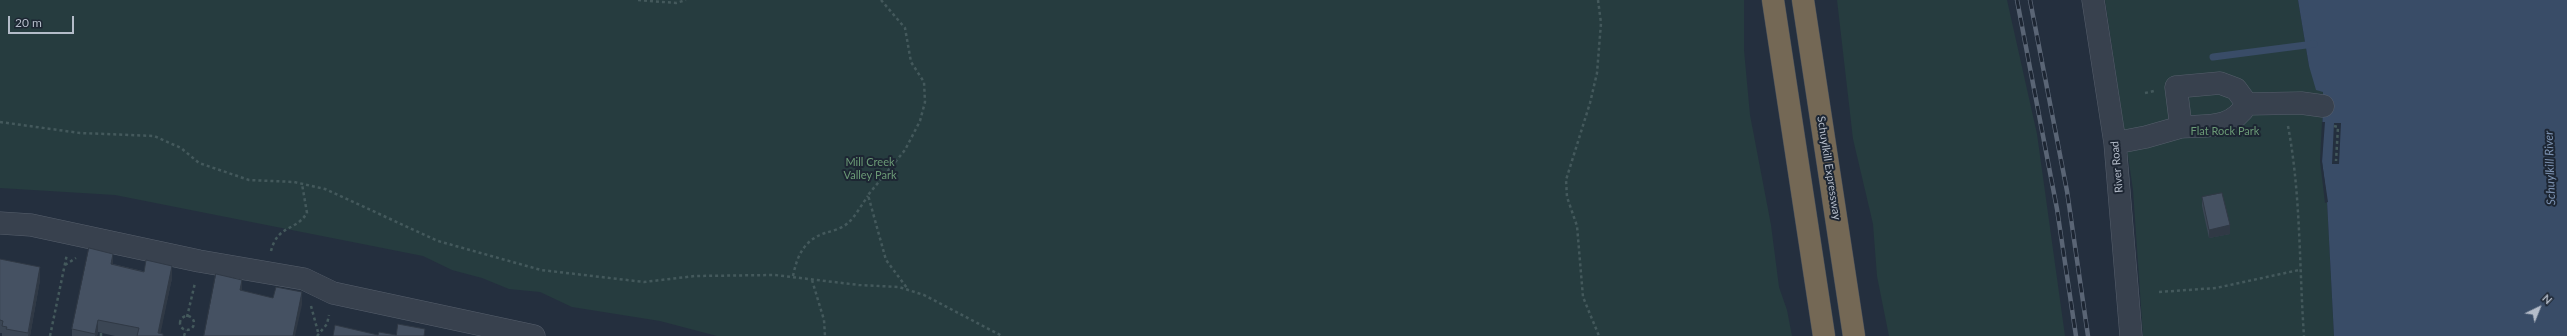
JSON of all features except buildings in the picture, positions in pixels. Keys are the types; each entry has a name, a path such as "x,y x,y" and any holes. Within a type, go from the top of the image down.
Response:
{"highway":[{"path":"1773,0 1824,336"},
{"name":"Schuylkill Expressway","path":"1803,0 1854,336"}],"street":[{"name":"River Road","path":"2093,0 2115,142 2130,336"},
{"path":"2181,127 2176,87 2220,83 2236,89 2247,104"},
{"path":"2247,104 2301,103 2326,116"},
{"path":"2115,142 2146,137 2181,127 2224,124 2239,117 2247,104"},
{"path":"0,224 31,224 71,234 304,279 333,293 534,336"}],"path":[{"path":"638,0 676,3 686,0"},
{"path":"793,276 796,260 805,246 822,234 848,223 868,195 895,165 905,150 920,121 925,102 924,82 911,62 904,28 881,0"},
{"path":"1598,0 1601,23 1597,73 1588,109 1566,180 1567,197 1577,226 1583,297 1599,336"},
{"path":"2284,104 2298,192 2299,270 2304,336"},
{"path":"2326,116 2338,127 2336,161"},
{"path":"0,122 80,133 154,136 181,148 198,163 249,180 302,184 325,189 438,241 541,270 644,282 695,276 793,276 812,280 907,288 980,322 1002,336"},
{"path":"265,272 272,246 278,235 285,228 302,222 307,213 302,184"},
{"path":"868,195 886,260 907,288"},
{"path":"50,336 71,234"},
{"path":"65,265 77,258 83,259"},
{"path":"2159,292 2216,288 2299,270"},
{"path":"812,280 824,320 825,336"},
{"path":"187,317 190,305"},
{"path":"186,330 180,323 182,319 187,317"},
{"path":"186,330 191,329 193,325 193,321 187,317"},
{"path":"184,336 186,330"},
{"path":"317,336 318,332"}],"green space":[{"name":"Mill Creek Valley Park","path":"0,0 1744,0 1744,50 1750,115 1771,225 1779,287 1787,310 1792,336 717,336 660,321 572,307 540,292 509,289 482,278 452,270 423,256 115,195 0,188"},
{"path":"1837,0 2007,0 2037,134 2065,336 1889,336 1877,276 1873,224 1853,139"},
{"name":"Flat Rock Park","path":"2105,0 2298,0 2309,66 2323,92 2322,161 2327,201 2334,336 2143,336 2133,190"}],"water":[{"name":"Schuylkill River","path":"2298,0 2567,0 2567,336 2334,336 2327,201 2322,161 2323,92 2316,90 2309,66"}],"pier":[{"path":"2322,122 2325,122 2322,162 2328,202 2325,203 2320,161"},
{"path":"2334,123 2341,123 2339,164 2332,164"}],"waterway":[{"path":"2213,57 2314,44"}],"railway":[{"path":"2017,0 2057,209 2076,336"},
{"path":"2030,0 2067,191 2088,336"}]}
